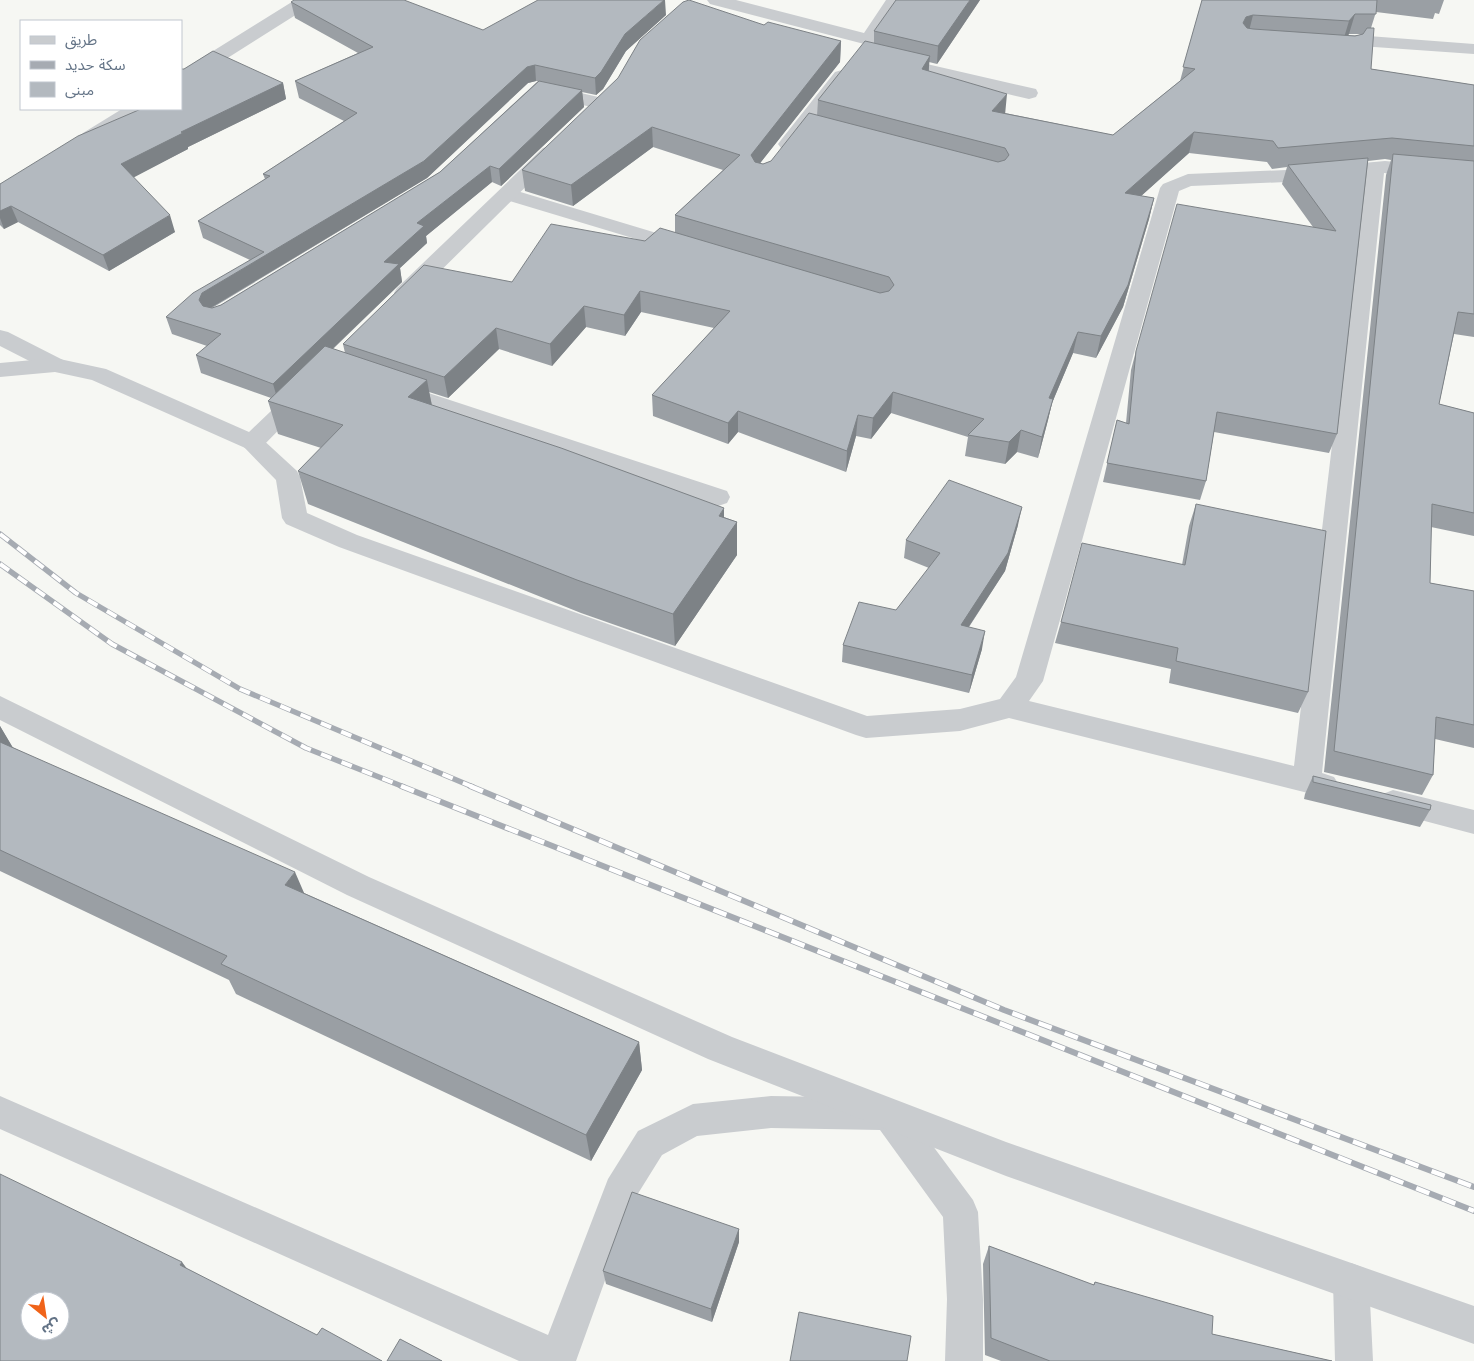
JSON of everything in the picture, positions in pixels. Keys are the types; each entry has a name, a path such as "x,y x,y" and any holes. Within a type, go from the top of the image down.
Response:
{"street":[{"path":"182,79 307,0"},
{"path":"716,0 868,40"},
{"path":"895,0 860,53 1029,93"},
{"path":"1321,48 1348,50 1355,40 1474,48"},
{"path":"780,155 854,60"},
{"path":"529,96 536,89 594,110 615,86"},
{"path":"76,146 133,110"},
{"path":"803,125 822,130"},
{"path":"393,305 567,136"},
{"path":"1009,708 1029,681 1170,188 1188,180 1286,176 1386,167 1474,175"},
{"path":"1307,781 1375,168"},
{"path":"507,194 708,254"},
{"path":"0,338 55,365 98,374 252,443 288,477 295,518 348,541 866,727 960,720 1009,708 1474,822"},
{"path":"0,370 55,365"},
{"path":"252,443 315,381"},
{"path":"376,383 718,497"},
{"path":"0,707 358,886 720,1048 1006,1159 1474,1324"},
{"path":"0,1112 557,1360 620,1191 650,1143 693,1120 771,1112 889,1114"},
{"path":"889,1114 960,1212 965,1299 964,1361"},
{"path":"1351,1281 1354,1361"}],"building":[{"path":"294,0 404,0 483,30 538,0 664,0 625,34 601,72 595,78 535,65 527,67 424,161 202,293 199,300 203,306 212,308 221,305 440,172 539,81 582,90 499,169 490,166 417,223 424,226 384,262 399,264 273,384 196,355 221,334 166,317 193,293 264,252 198,221 270,176 263,174 357,113 295,81 373,47 291,2"},
{"path":"689,0 764,25 768,22 841,41 751,155 755,162 763,164 771,161 809,113 998,162 1005,160 1009,155 1005,148 818,100 865,41 930,56 922,69 1007,94 992,111 1113,135 1195,69 1183,67 1202,0 1377,0 1376,14 1355,14 1349,21 1253,15 1246,17 1243,23 1247,28 1253,29 1355,36 1363,34 1367,28 1374,28 1371,69 1474,85 1474,146 1392,138 1278,148 1273,141 1194,132 1125,193 1154,198 1128,285 1101,336 1078,332 1049,398 1053,399 1042,437 1021,430 1009,442 968,435 984,419 893,392 873,418 858,415 847,451 738,411 728,423 652,395 730,311 640,291 624,315 584,306 550,344 496,328 444,377 343,344 424,265 512,282 551,224 645,241 660,228 880,293 889,291 894,285 889,277 675,215 740,155 652,127 571,185 522,170 618,78 640,40 683,2"},
{"path":"896,0 970,0 938,46 874,31"},
{"path":"213,51 283,83 181,132 183,133 121,164 170,215 103,255 11,206 0,211 0,184 78,136 139,110 182,110 182,69"},
{"path":"1393,154 1474,161 1474,314 1458,312 1439,404 1474,413 1474,513 1432,504 1430,583 1474,591 1474,725 1436,717 1433,775 1334,751"},
{"path":"1368,158 1337,434 1217,412 1206,481 1107,463 1117,420 1129,424 1136,351 1177,204 1336,231 1288,165"},
{"path":"325,346 427,380 408,397 561,448 724,508 719,516 737,522 673,614 577,580 298,471 343,425 268,401"},
{"path":"949,480 1022,507 1008,553 961,625 985,631 972,675 843,645 859,602 896,610 940,553 906,540"},
{"path":"1196,504 1326,531 1308,692 1176,661 1178,648 1061,622 1082,543 1185,565"},
{"path":"0,742 295,872 285,885 639,1042 586,1135 221,964 227,956 0,850"},
{"path":"1313,776 1431,805 1430,810 1313,782"},
{"path":"0,1174 182,1262 180,1265 317,1335 322,1328 382,1361 0,1361"},
{"path":"632,1192 739,1229 711,1309 603,1271"},
{"path":"989,1246 1094,1285 1095,1282 1213,1316 1212,1334 1332,1361 1050,1361 991,1338"},
{"path":"799,1312 911,1336 907,1361 790,1361"},
{"path":"400,1339 442,1361 387,1361"}],"railway":[{"path":"0,534 76,593 240,689 473,787"},
{"path":"0,564 112,644 306,748 404,787"},
{"path":"401,786 1474,1211"},
{"path":"470,786 1004,1010 1474,1187"}]}
